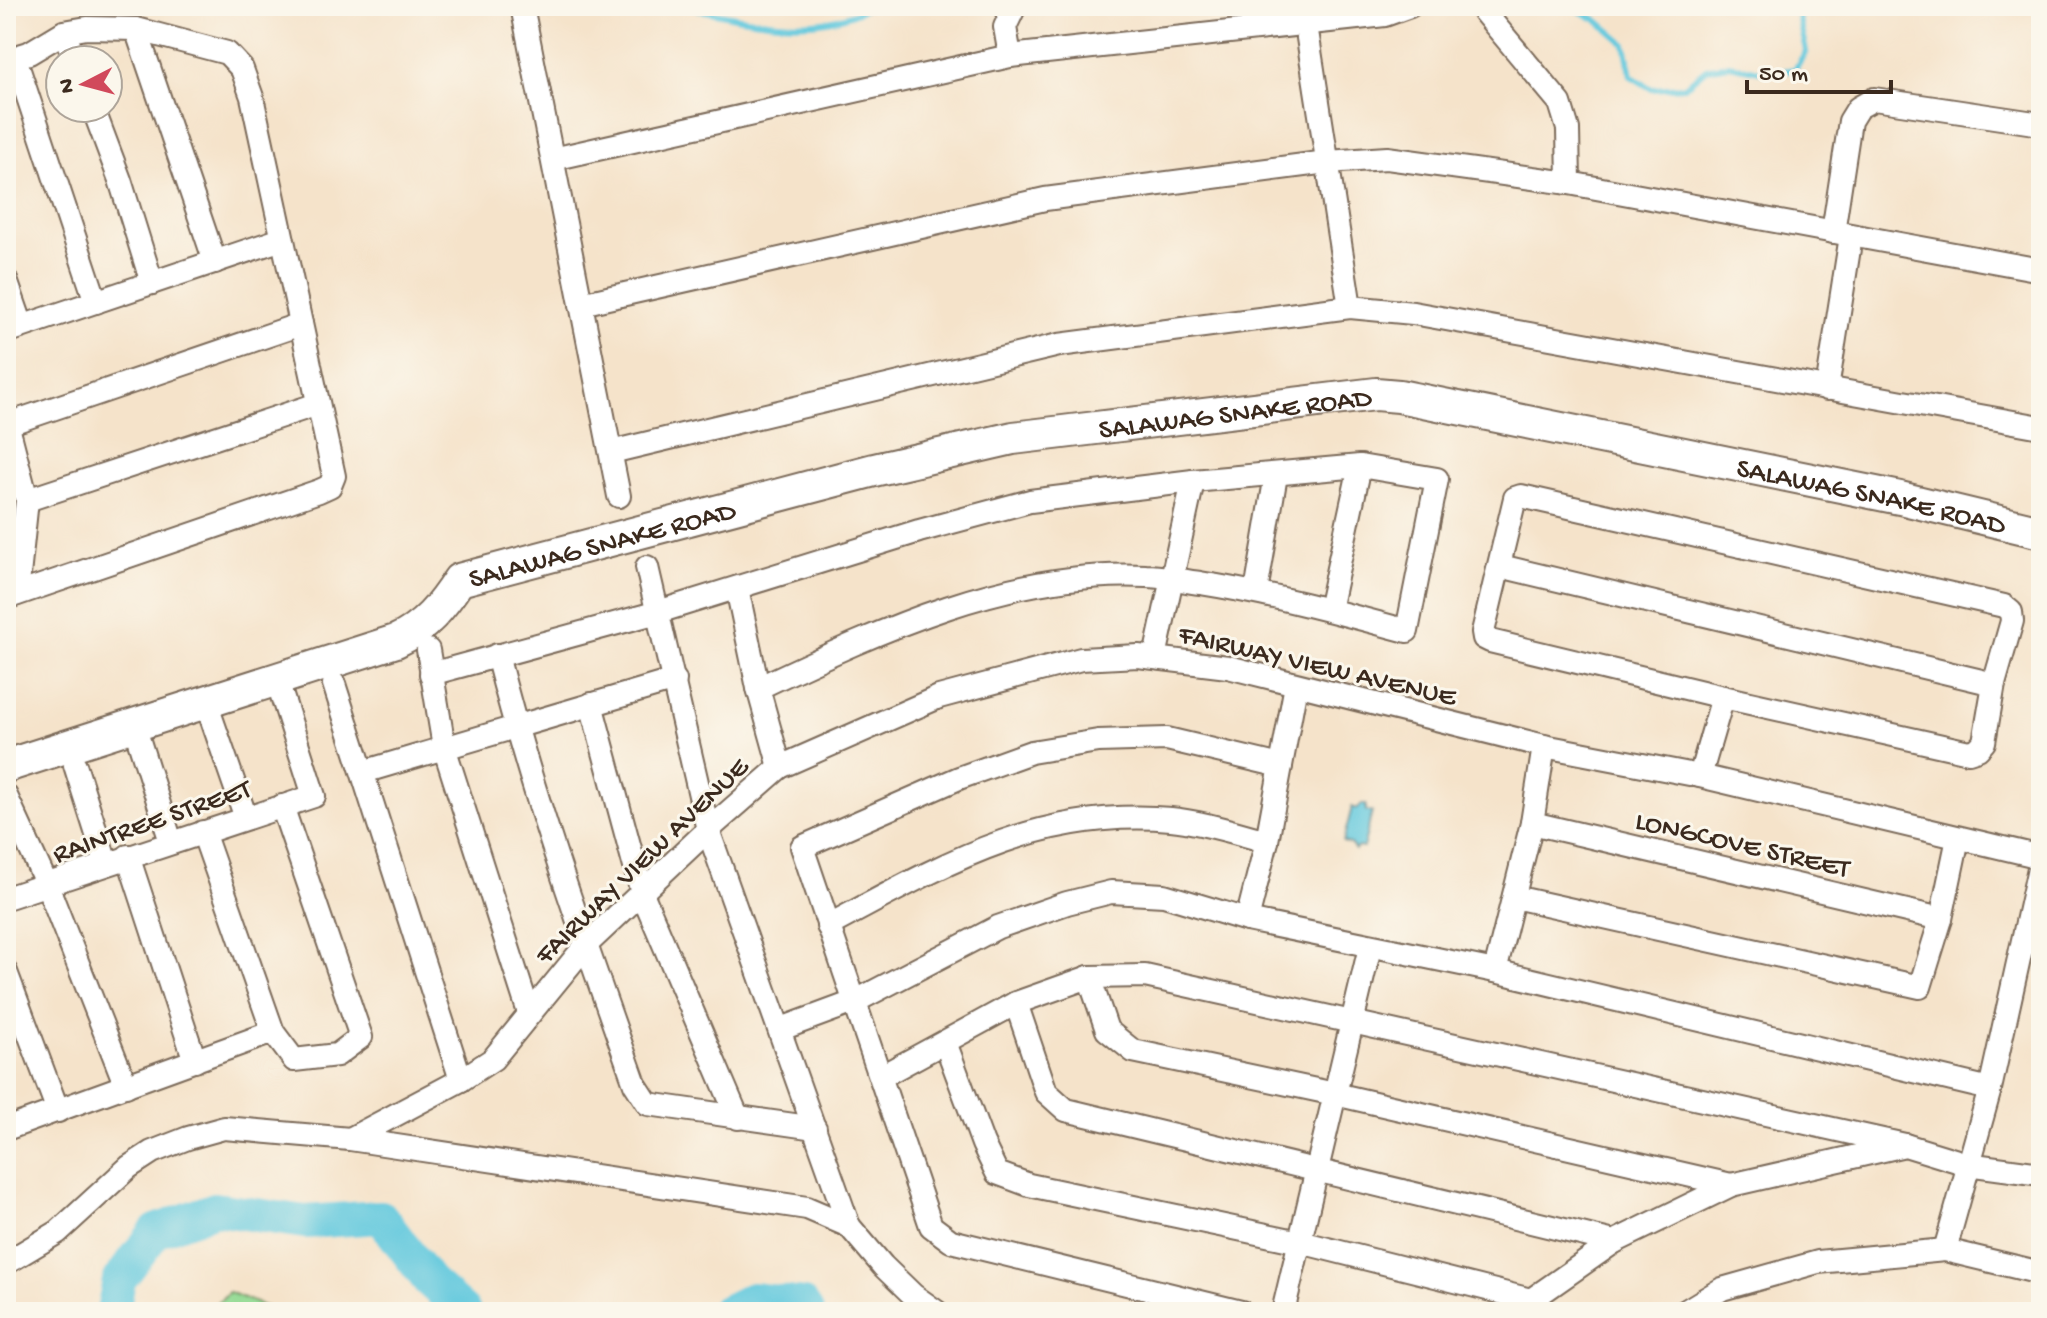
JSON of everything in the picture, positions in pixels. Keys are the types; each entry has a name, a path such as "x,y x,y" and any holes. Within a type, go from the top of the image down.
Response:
{"main road":[{"name":"SALAWAG SNAKE ROAD","path":"6,766 396,641 416,632 444,604 961,469 1376,394 1399,396 1900,498 2041,532"},
{"name":"SALAWAG SNAKE ROAD","path":"1196,425 1376,411 1899,514 2041,552"}],"street":[{"path":"522,6 619,496"},
{"path":"1010,56 1005,27 1015,6"},
{"path":"553,159 1010,56 1306,25 1385,15 1410,6"},
{"path":"1479,6 1560,103 1568,129 1569,183"},
{"path":"1306,25 1350,307"},
{"path":"96,302 11,59 64,32 87,28 136,29 227,53 242,69 252,97 334,476 330,486 12,596 27,500 7,421 301,324"},
{"path":"136,29 215,262"},
{"path":"64,32 69,44"},
{"path":"1827,389 1850,121 1858,108 1874,99 2041,124"},
{"path":"99,124 152,283"},
{"path":"581,304 1045,199 1327,162 1387,158 1569,183 2041,270"},
{"path":"6,280 14,329 282,239"},
{"path":"611,452 1059,345 1350,307 1413,313 2041,427"},
{"path":"27,500 318,404"},
{"path":"1329,610 1360,466"},
{"path":"431,674 658,612 919,531 1030,501 1193,481 1360,466 1437,479 1407,631 1256,592 1147,576 1082,577 1004,591 899,625 758,688"},
{"path":"1256,592 1276,475"},
{"path":"1155,657 1193,481"},
{"path":"1521,496 2004,606 2011,612 2012,621 1994,684 1984,742 1978,749 1969,752 1723,697 1484,638 1515,498 1521,496"},
{"path":"1500,566 1994,684"},
{"path":"647,567 708,830 849,1226 883,1266 913,1295 937,1312"},
{"path":"737,588 758,688 780,767"},
{"path":"428,650 444,747 529,1013"},
{"path":"497,655 515,726 586,945 635,1084 648,1104 815,1128"},
{"name":"FAIRWAY VIEW AVENUE","path":"350,1139 461,1080 493,1059 586,945 780,767 939,697 1081,659 1155,657 1228,667 1544,746 1700,776 2041,858"},
{"path":"363,772 675,680"},
{"path":"334,684 461,1080"},
{"path":"1247,920 1267,841 1296,685"},
{"name":"RAINTREE STREET","path":"6,898 314,796 282,696"},
{"path":"1700,776 1723,697"},
{"path":"591,704 642,893 738,1118"},
{"path":"211,717 246,818"},
{"path":"1241,1312 951,1241 931,1226 802,847 959,778 1031,752 1098,741 1167,739 1281,766"},
{"path":"139,741 171,842"},
{"path":"1495,971 1532,823 1544,746"},
{"path":"75,765 106,863"},
{"path":"6,796 47,885 126,1086"},
{"path":"203,832 273,1032 294,1060 337,1055 361,1037 282,806"},
{"path":"828,926 955,858 1023,834 1079,822 1122,817 1174,819 1267,841"},
{"name":"LONGCOVE STREET","path":"1532,823 1941,919"},
{"path":"1514,897 1920,987 1941,919 1958,838"},
{"path":"128,856 195,1061"},
{"path":"1945,1250 1990,1089 2041,858"},
{"path":"781,1029 854,1002 998,927 1067,903 1111,892 1164,895 1247,920 1495,971 1990,1089"},
{"path":"1283,1312 1370,947"},
{"path":"6,972 58,1111"},
{"path":"882,1076 1016,1003 1089,977 1145,976 1905,1145 1967,1164 2041,1174"},
{"path":"1089,977 1107,1030 1133,1051 1731,1185"},
{"path":"1016,1003 1046,1092 1066,1110 1614,1242"},
{"path":"6,1129 273,1032"},
{"path":"945,1042 997,1173 1029,1185 1300,1242 1526,1306 1614,1242 1731,1185 1905,1145"},
{"path":"6,1263 58,1232 129,1167 152,1152 224,1128 350,1139 807,1208 849,1226"},
{"path":"1684,1312 1722,1289 1818,1262 1945,1250 2041,1273"}],"green space":[{"path":"229,1292 278,1312 207,1312"}],"water":[{"path":"1362,804 1366,805 1366,811 1372,812 1363,848 1355,850 1343,842 1352,807 1357,809"}],"waterway":[{"path":"682,6 753,20 801,24 825,22 870,6"},
{"path":"1570,6 1597,20 1625,44 1631,76 1652,89 1684,87 1706,69 1729,65 1770,73 1795,69 1806,51 1796,6"},
{"path":"113,1312 119,1280 156,1231 215,1209 305,1222 381,1217 429,1281 464,1312"},
{"path":"726,1312 752,1299 803,1305 807,1312"}]}
